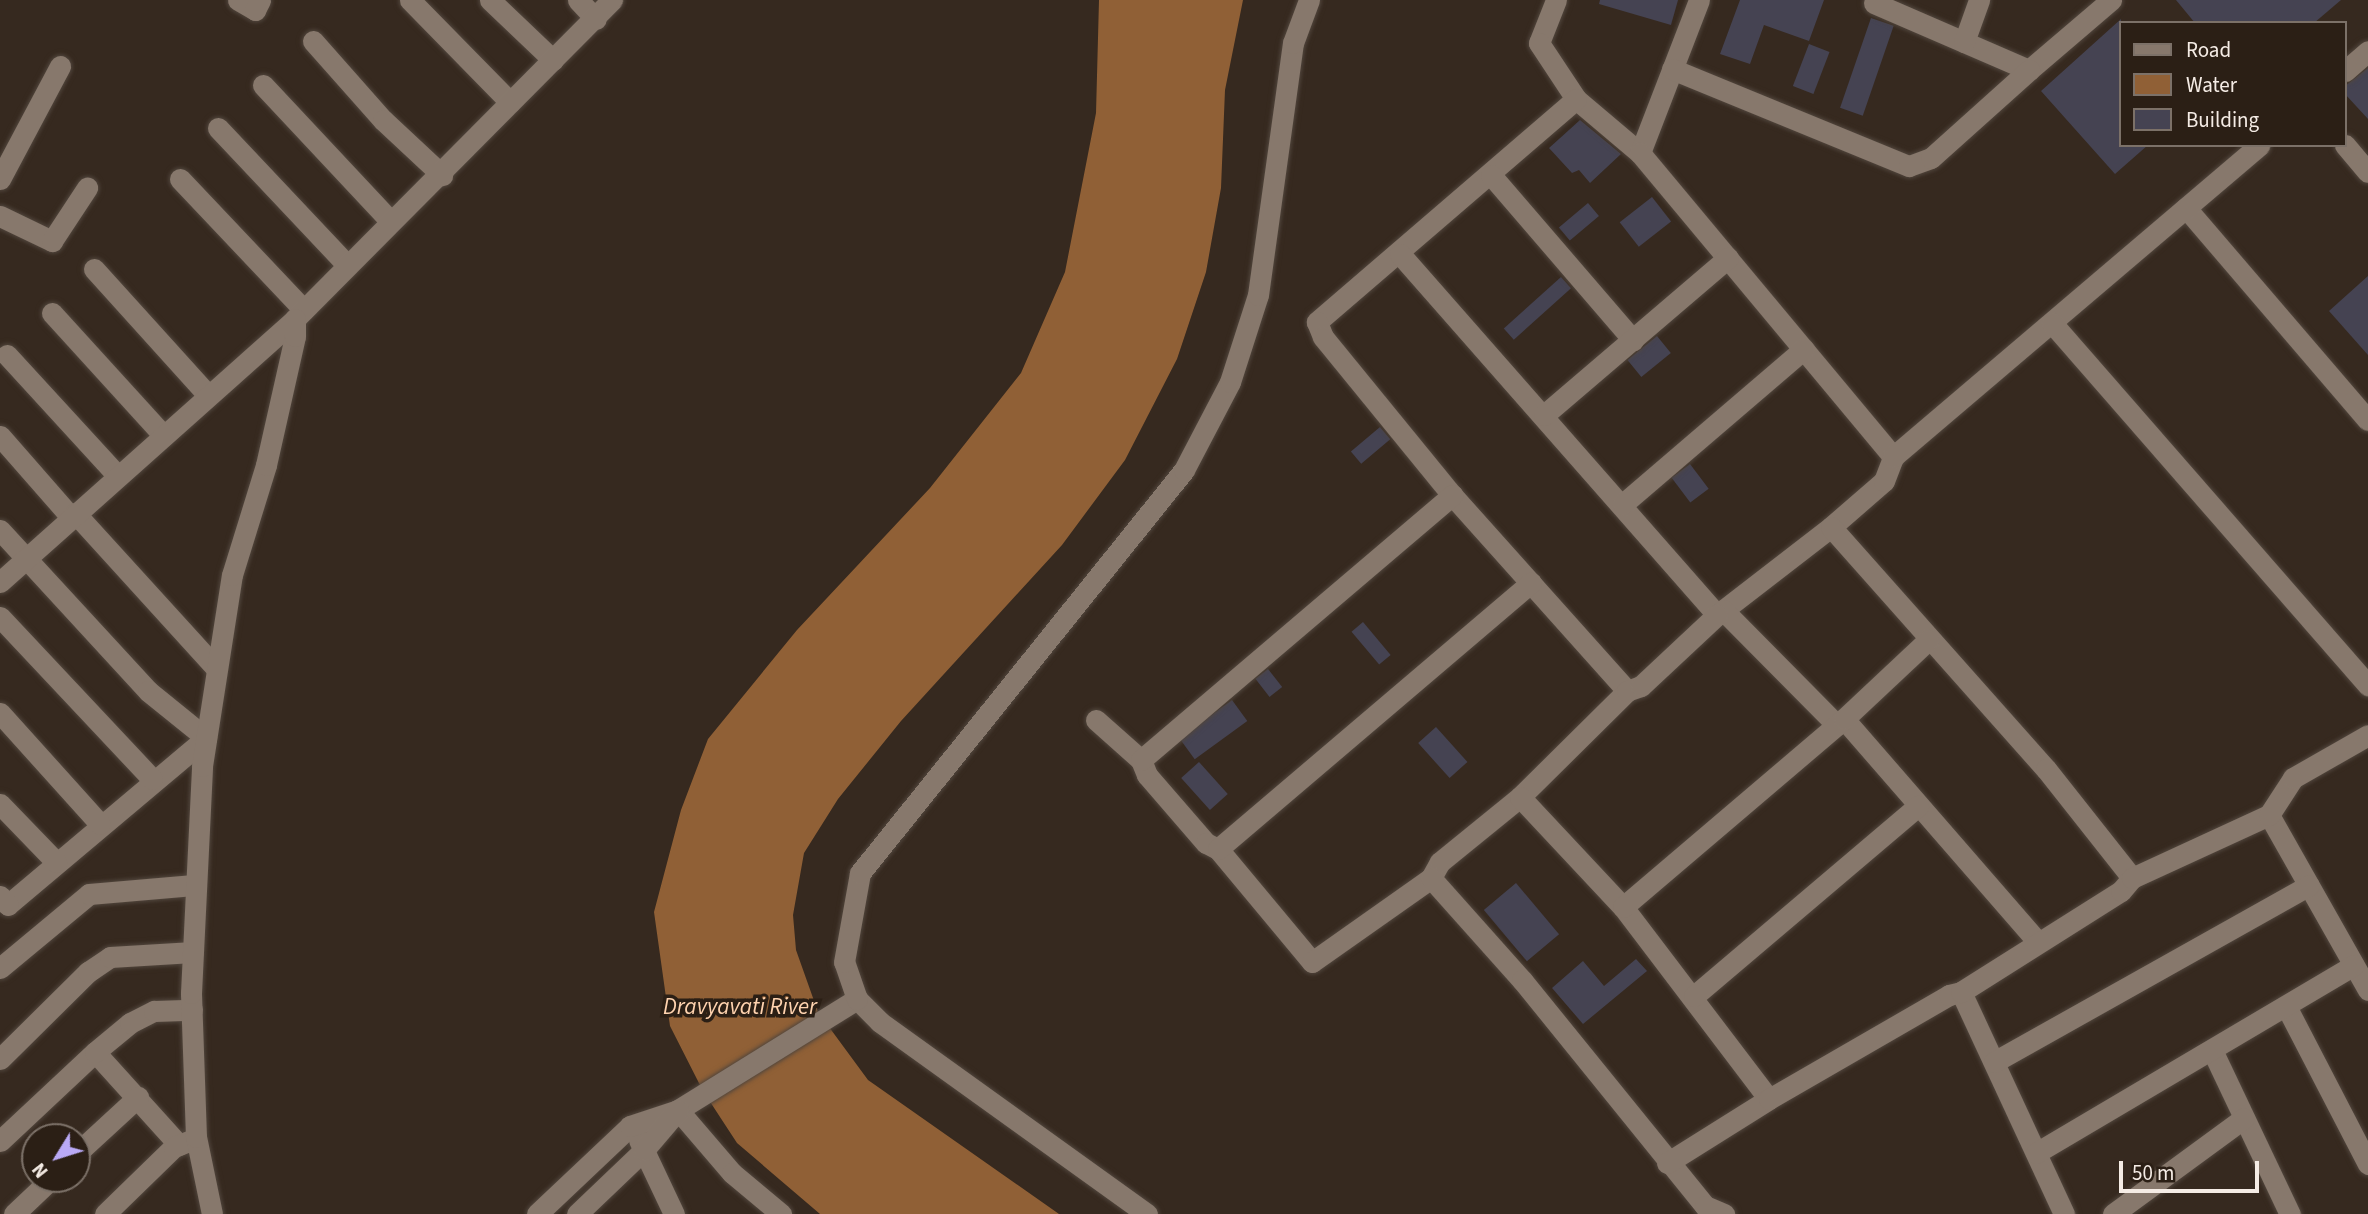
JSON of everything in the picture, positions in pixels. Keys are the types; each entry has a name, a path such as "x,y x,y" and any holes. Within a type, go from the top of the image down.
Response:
{"street":[{"path":"238,0 255,10 260,0"},
{"path":"410,0 510,102"},
{"path":"490,0 553,60"},
{"path":"578,0 596,19"},
{"path":"0,582 299,315 347,265 442,175 612,0"},
{"path":"1147,1214 880,1021 857,999 844,962 860,873 1184,470 1230,382 1258,295 1293,43 1309,0"},
{"path":"1556,0 1539,43 1576,99 1640,153 1893,457"},
{"path":"1640,153 1699,0"},
{"path":"1964,41 1979,0"},
{"path":"1672,69 1909,166 1931,158 2029,69 2111,0"},
{"path":"1872,1 2029,69"},
{"path":"313,41 383,120 442,175"},
{"path":"2347,69 2368,51"},
{"path":"0,179 60,66"},
{"path":"263,85 391,222"},
{"path":"1576,99 1400,254 1317,322 1323,337 1452,495 1627,691"},
{"path":"218,128 347,265"},
{"path":"1096,720 1141,761 1147,775 1206,843 1218,849 1312,962 1431,878 1440,862 1520,797 1627,691 1641,686 1720,612 1831,527 1884,481 1893,457 2257,147"},
{"path":"2347,147 2368,172"},
{"path":"1491,175 1633,340"},
{"path":"180,179 299,315"},
{"path":"0,216 52,241 59,237 87,188"},
{"path":"2186,208 2368,420"},
{"path":"1400,254 1720,612 1841,722 2037,941"},
{"path":"1545,415 1728,258"},
{"path":"94,269 208,395"},
{"path":"52,313 164,436"},
{"path":"212,1214 187,1141 194,885 206,738 215,667 232,575 266,465 299,315"},
{"path":"2052,323 2368,685"},
{"path":"1623,504 1804,349"},
{"path":"7,355 117,475"},
{"path":"0,436 215,667"},
{"path":"1141,761 1452,495"},
{"path":"1831,527 1928,640 2046,769 2132,878"},
{"path":"0,530 148,691 206,738"},
{"path":"1218,849 1531,583"},
{"path":"0,617 152,779"},
{"path":"1623,907 1841,722 1928,640"},
{"path":"0,713 100,824"},
{"path":"1667,1163 1769,1099 1949,995 1961,992 2037,941 2121,891 2132,878 2269,815 2293,778 2368,735"},
{"path":"0,896 8,905 152,779 206,738"},
{"path":"1520,797 1623,907 1694,996 1769,1099"},
{"path":"0,803 56,862"},
{"path":"1694,996 1918,806"},
{"path":"2269,815 2368,990"},
{"path":"1431,878 1522,980 1667,1163 1705,1206 1724,1214"},
{"path":"0,968 89,894 194,885"},
{"path":"1994,1062 2309,885"},
{"path":"0,1059 88,972 110,957 192,953"},
{"path":"2036,1153 2354,965"},
{"path":"1961,992 2064,1214"},
{"path":"537,1214 629,1126 678,1110 857,999"},
{"path":"2286,1006 2368,1164"},
{"path":"0,1141 130,1023 154,1011 192,1010"},
{"path":"2212,1049 2290,1214"},
{"path":"95,1052 138,1097 187,1141"},
{"path":"91,1140 138,1097"},
{"path":"577,1214 645,1150 678,1110"},
{"path":"678,1110 732,1173 781,1214"},
{"path":"2113,1214 2244,1118"},
{"path":"629,1126 645,1150 674,1214"},
{"path":"105,1214 187,1141"},
{"path":"14,1214 36,1193"}],"water":[{"name":"Dravyavati River","path":"1099,0 1243,0 1225,90 1221,188 1206,272 1177,359 1125,460 1062,545 901,721 838,799 804,853 793,915 796,950 818,1012 868,1080 1059,1214 820,1214 737,1143 703,1091 670,1026 654,912 681,810 708,739 797,630 930,488 1021,373 1065,272 1096,113"}],"building":[{"path":"1600,0 1678,0 1671,25 1599,4"},
{"path":"1740,0 1824,0 1809,41 1764,25 1750,64 1720,54"},
{"path":"2176,0 2341,0 2316,21 2193,21"},
{"path":"1871,18 1894,26 1863,116 1840,108"},
{"path":"2121,19 2120,147 2146,147 2115,174 2041,91"},
{"path":"1809,44 1830,52 1813,94 1793,86"},
{"path":"2368,68 2368,119 2347,96 2347,84"},
{"path":"1580,120 1621,154 1590,183 1579,170 1572,173 1549,148"},
{"path":"1652,197 1671,221 1639,247 1620,222"},
{"path":"1588,203 1599,216 1570,240 1559,227"},
{"path":"2368,276 2368,355 2329,311"},
{"path":"1561,277 1571,288 1514,340 1504,329"},
{"path":"1657,336 1671,353 1641,377 1627,360"},
{"path":"1380,427 1390,439 1361,464 1351,451"},
{"path":"1690,464 1709,489 1690,503 1672,478"},
{"path":"1363,622 1391,655 1379,665 1352,632"},
{"path":"1268,669 1282,687 1270,697 1255,679"},
{"path":"1232,700 1247,721 1195,759 1179,738"},
{"path":"1436,727 1467,762 1450,778 1418,743"},
{"path":"1199,762 1228,794 1210,810 1181,778"},
{"path":"1516,883 1559,934 1527,961 1484,910"},
{"path":"1636,959 1647,971 1583,1024 1552,988 1583,961 1604,986"}]}
